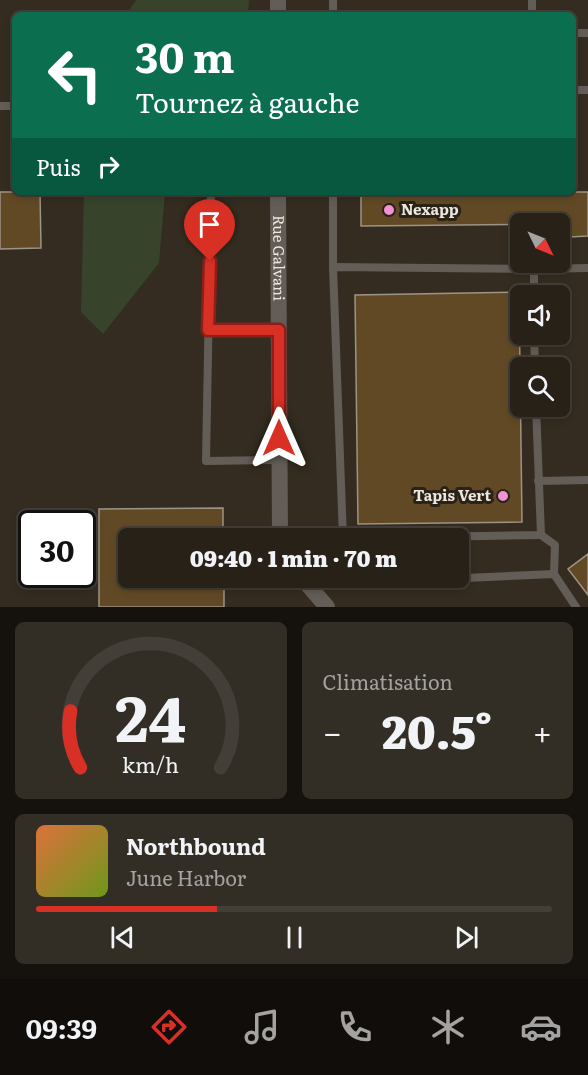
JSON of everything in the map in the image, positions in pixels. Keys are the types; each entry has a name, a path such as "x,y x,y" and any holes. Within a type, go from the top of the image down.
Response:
{"street":[{"name":"Rue Galvani","path":"278,195 280,528"},
{"path":"312,588 327,607"}],"lane":[{"path":"211,195 206,461 279,460"},
{"path":"333,195 333,267 343,528"},
{"path":"333,267 510,269"},
{"path":"570,268 588,268"},
{"path":"208,330 279,330"},
{"path":"536,417 541,535"},
{"path":"538,481 588,480"},
{"path":"469,536 541,535 555,545 554,574 576,607"},
{"path":"469,576 554,574"}],"green space":[{"path":"136,0 249,0 248,12 128,12"},
{"path":"84,195 165,195 159,263 103,334 81,312"}],"building":[{"path":"0,192 12,192 12,195 40,195 41,248 0,249"},
{"path":"576,192 588,192 588,236 570,237 570,213 510,213 510,225 361,226 361,195 576,195"},
{"path":"510,292 510,345 520,345 520,357 510,357 510,417 521,417 522,522 358,524 355,295"},
{"path":"223,508 223,528 118,528 118,588 224,588 224,607 99,607 99,509"},
{"path":"588,554 588,595 568,569"}],"place":[{"name":"Nexapp","path":"389,210"},
{"name":"Tapis Vert","path":"503,496"}],"route":[{"path":"210,261 208,330 279,330 279,438"}]}
